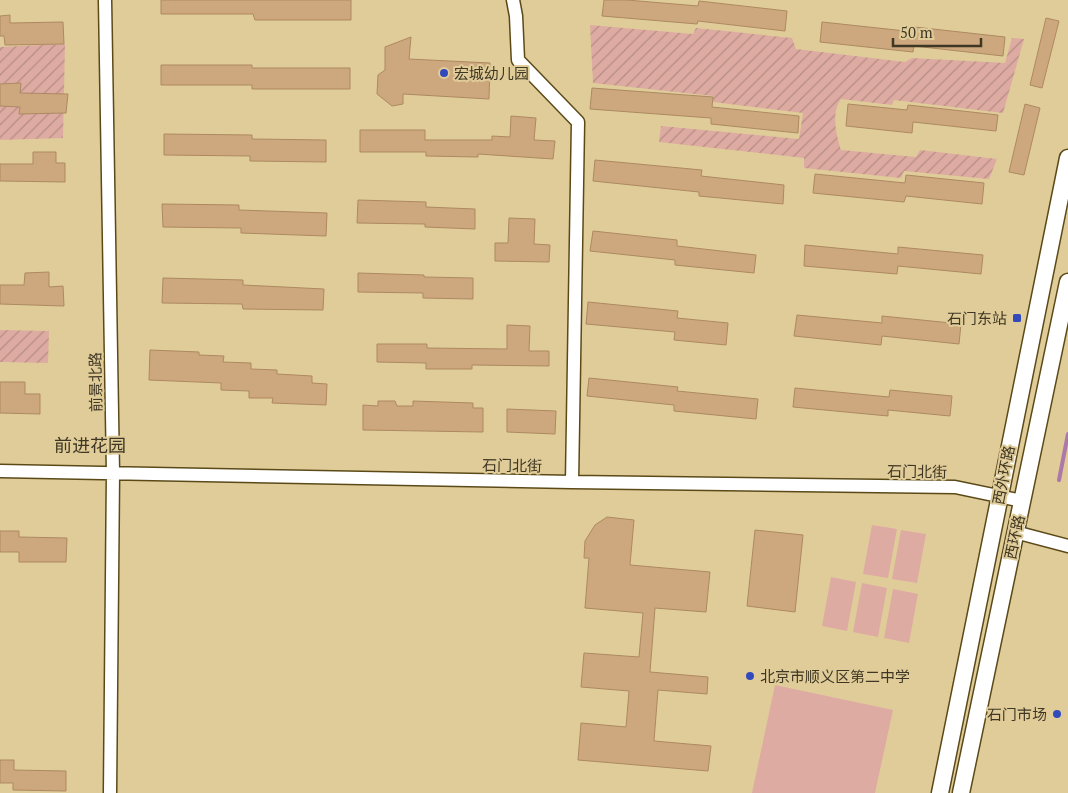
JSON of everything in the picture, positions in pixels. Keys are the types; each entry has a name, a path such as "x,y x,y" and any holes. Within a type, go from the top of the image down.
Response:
{"main road":[{"name":"西外环路","path":"940,793 1068,158"},
{"name":"西环路","path":"961,793 1068,282"}],"street":[{"name":"前景北路","path":"105,0 113,473 110,793"},
{"path":"513,0 516,16 518,60 578,122 572,482"},
{"name":"石门北街","path":"0,471 955,487 1022,501"},
{"path":"1015,532 1068,546"}],"shaded area":[{"path":"590,25 693,34 696,28 792,38 796,49 905,62 912,58 1005,63 1012,38 1024,39 1003,113 894,100 892,105 841,99 835,117 837,138 841,150 916,157 920,150 997,159 989,179 904,171 901,178 804,168 804,158 659,142 661,126 799,139 803,113 713,102 713,96 593,83"},
{"path":"65,44 63,138 0,140 0,47"},
{"path":"0,330 49,331 48,363 0,362"},
{"path":"872,525 897,529 888,578 863,574"},
{"path":"901,530 926,534 917,583 892,579"},
{"path":"831,577 856,582 847,631 822,626"},
{"path":"862,583 887,588 878,637 853,632"},
{"path":"893,589 918,594 909,643 884,638"},
{"path":"775,685 893,710 875,793 752,793"}],"building":[{"path":"161,0 351,0 351,20 255,20 253,14 161,14"},
{"path":"604,0 698,6 699,1 787,11 785,31 698,21 697,24 602,16"},
{"path":"10,15 10,23 63,22 64,44 5,45 4,36 0,36 0,16"},
{"path":"1046,18 1059,21 1042,88 1030,85"},
{"path":"822,22 915,32 915,27 1005,37 1003,56 914,46 913,52 820,42"},
{"path":"411,37 409,59 490,63 489,99 403,94 403,104 392,106 377,94 378,75 385,70 385,47"},
{"path":"161,65 252,65 252,68 350,68 350,89 252,89 252,85 161,85"},
{"path":"21,83 20,93 68,94 66,113 19,114 20,107 0,106 0,84"},
{"path":"592,88 713,97 712,107 799,116 798,133 711,124 711,118 590,109"},
{"path":"848,104 907,110 908,105 998,115 996,131 913,122 912,133 846,126"},
{"path":"1025,104 1040,108 1024,175 1009,172"},
{"path":"511,116 536,118 534,140 555,141 553,159 478,154 478,157 426,156 426,152 360,152 360,130 425,130 425,140 492,140 492,136 510,137"},
{"path":"164,134 252,135 252,139 326,140 326,162 250,161 250,156 164,155"},
{"path":"33,152 56,152 56,163 65,163 65,182 0,181 0,164 33,164"},
{"path":"595,160 702,170 701,176 784,185 783,204 699,196 699,192 593,181"},
{"path":"815,174 905,183 906,175 984,183 982,204 906,196 904,202 813,193"},
{"path":"358,200 426,202 426,207 475,209 475,229 425,227 425,224 357,223"},
{"path":"162,204 239,205 239,210 327,213 326,236 241,233 241,228 163,227"},
{"path":"509,218 535,219 534,244 550,245 549,262 495,261 495,243 508,243"},
{"path":"593,231 677,240 677,246 756,255 754,273 675,265 675,260 590,251"},
{"path":"805,245 898,254 898,247 983,255 981,274 898,266 897,274 804,266"},
{"path":"49,272 49,287 63,286 64,306 0,304 0,285 24,285 25,273"},
{"path":"358,273 473,278 473,299 423,298 423,293 358,292"},
{"path":"163,278 243,280 243,285 324,289 323,310 243,309 242,304 162,303"},
{"path":"588,302 678,311 677,318 728,323 726,345 674,340 675,332 586,324"},
{"path":"797,315 882,323 882,316 961,324 959,344 882,336 881,345 794,336"},
{"path":"507,325 530,326 529,351 549,351 549,366 472,365 472,369 426,369 426,363 377,362 377,344 427,344 427,348 507,349"},
{"path":"150,350 199,352 199,355 224,356 223,362 251,363 251,369 277,370 277,374 312,376 312,383 327,384 326,405 272,403 273,398 249,398 249,391 221,390 221,383 149,380"},
{"path":"589,378 678,387 677,391 758,399 756,419 674,411 674,405 587,396"},
{"path":"0,382 25,382 25,394 40,394 40,414 0,413"},
{"path":"795,388 889,397 890,390 952,396 950,416 888,410 888,416 793,407"},
{"path":"378,401 395,401 397,406 413,406 413,401 473,403 473,408 483,408 483,432 363,430 363,405 378,406"},
{"path":"507,409 556,411 555,434 507,432"},
{"path":"607,517 634,520 630,565 710,572 706,612 655,608 650,672 708,677 707,694 658,690 654,741 711,746 708,771 578,760 581,723 626,727 629,691 581,687 584,653 639,657 643,613 585,608 589,558 584,558 585,541 595,525"},
{"path":"755,530 803,535 795,612 747,606"},
{"path":"0,531 19,531 19,537 67,538 66,562 19,562 19,552 0,552"},
{"path":"0,760 14,760 14,770 66,771 66,791 13,790 13,783 0,783"}],"waterway":[{"path":"1059,480 1068,434"}],"place":[{"name":"宏城幼儿园","path":"444,73"},
{"name":"石门东站","path":"1017,318"},
{"name":"北京市顺义区第二中学","path":"750,676"},
{"name":"石门市场","path":"1057,714"}],"district":[{"name":"前进花园","path":"90,445"}]}
